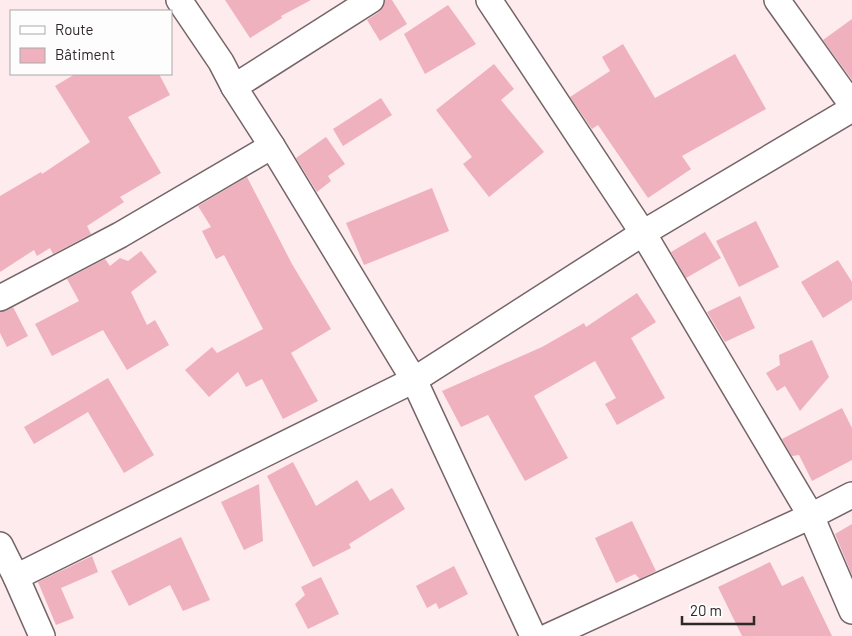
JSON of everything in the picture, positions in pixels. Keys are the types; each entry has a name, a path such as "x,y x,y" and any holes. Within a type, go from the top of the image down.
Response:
{"street":[{"path":"179,0 221,62 234,87 414,380 533,636"},
{"path":"234,87 371,0"},
{"path":"489,0 643,233 811,516 852,611"},
{"path":"16,576 414,380 643,233 852,107 777,0"},
{"path":"0,298 120,235 272,146"},
{"path":"550,636 811,516 852,495"},
{"path":"0,545 16,576 42,636"}],"building":[{"path":"225,0 311,0 281,16 282,18 250,38"},
{"path":"385,0 392,0 407,24 380,41 367,20 379,12"},
{"path":"448,5 476,44 425,74 404,34"},
{"path":"852,19 852,80 823,40"},
{"path":"623,44 655,98 735,54 766,109 682,156 691,169 648,198 598,125 592,129 570,97 610,71 602,57"},
{"path":"494,64 514,89 501,100 544,152 489,197 463,164 472,157 436,110"},
{"path":"73,75 160,75 170,95 128,117 161,173 120,197 124,202 87,226 91,234 53,254 50,248 37,256 34,250 0,272 0,196 41,172 42,174 90,142 55,86"},
{"path":"381,98 392,115 343,146 333,129"},
{"path":"326,137 345,164 328,176 331,181 317,192 296,158"},
{"path":"247,177 292,264 331,329 291,353 318,401 283,419 262,379 246,387 238,372 209,397 185,370 212,347 217,353 263,329 224,255 216,259 202,231 211,227 198,206"},
{"path":"432,188 449,231 364,265 346,223"},
{"path":"756,221 779,267 739,287 716,241"},
{"path":"705,232 721,258 686,278 671,252"},
{"path":"141,251 157,272 131,292 147,325 155,320 169,345 127,370 103,330 52,356 35,324 79,301 67,279 105,259 110,266 120,258 128,261"},
{"path":"838,260 852,282 852,300 823,318 801,282"},
{"path":"637,293 656,322 631,338 665,398 617,425 605,404 616,398 595,361 534,396 568,458 525,481 488,415 461,427 442,391 542,347 584,323 586,327"},
{"path":"740,296 755,328 725,342 707,312"},
{"path":"13,307 28,336 7,347 0,333 0,312"},
{"path":"812,340 829,377 800,411 785,386 777,391 766,373 780,365 779,355"},
{"path":"108,378 154,455 124,473 88,412 34,444 24,427"},
{"path":"842,408 852,428 852,460 812,481 799,455 792,456 782,439"},
{"path":"293,462 316,506 357,480 370,501 392,488 405,509 349,544 351,548 313,567 267,476"},
{"path":"259,484 263,541 244,550 221,502"},
{"path":"632,521 656,571 640,579 635,574 616,583 595,538"},
{"path":"852,524 852,575 835,534"},
{"path":"181,537 210,600 183,611 170,585 129,606 111,571"},
{"path":"92,556 98,572 61,588 74,618 56,625 38,582"},
{"path":"770,562 782,586 803,576 832,636 742,636 718,587"},
{"path":"454,566 468,594 439,609 436,603 427,608 416,586"},
{"path":"321,577 339,614 308,629 295,604 305,595 301,587"}]}
